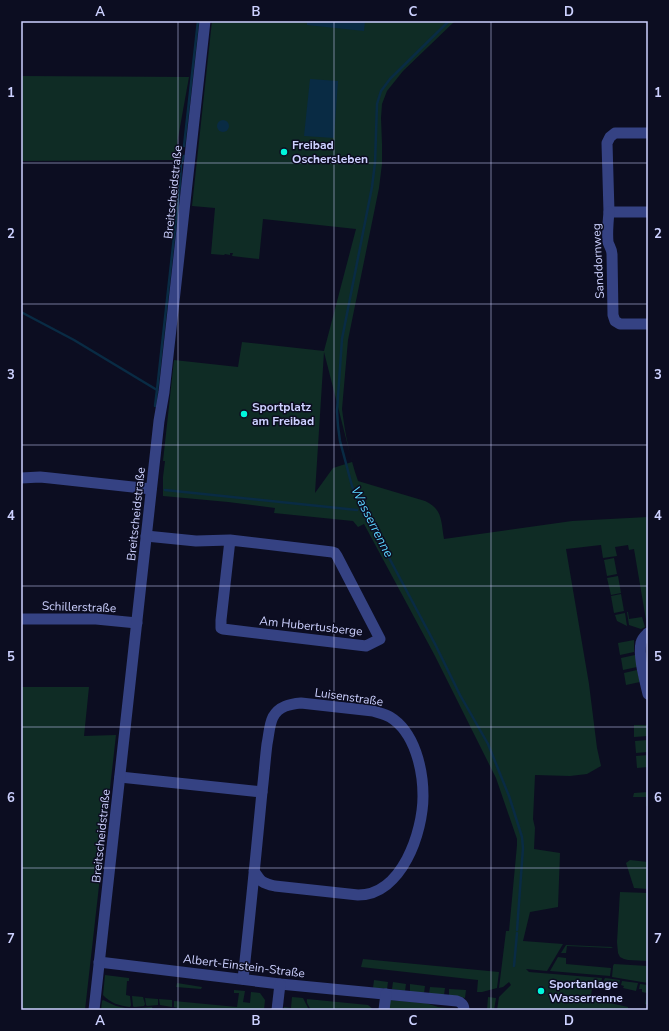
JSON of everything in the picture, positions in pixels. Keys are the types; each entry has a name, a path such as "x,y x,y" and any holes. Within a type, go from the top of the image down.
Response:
{"street":[{"name":"Breitscheidstraße","path":"94,1010 151,488 164,392 205,21"},
{"name":"Sanddornweg","path":"648,133 615,133 610,137 607,143 609,212 608,238 612,249 614,321 620,324 648,324"},
{"name":"Sanddornweg","path":"609,212 648,212"},
{"path":"21,478 40,477 151,488"},
{"name":"Am Hubertusberge","path":"146,536 196,541 230,540 335,553 380,639 366,646 223,630 221,628 221,620 230,540"},
{"name":"Schillerstraße","path":"21,619 96,619 137,623"},
{"path":"648,633 641,642 640,648 648,694"},
{"name":"Luisenstraße","path":"243,979 262,792 269,731 274,716 278,710 284,706 301,703 373,711 391,718 405,730 410,738 421,771 423,797 420,824 416,838 404,863 398,873 387,885 365,895 358,895 264,884 254,871"},
{"path":"120,777 262,792"},
{"name":"Albert-Einstein-Straße","path":"99,962 280,984 457,1001 463,1005 464,1010"},
{"path":"277,1010 280,984"},
{"path":"384,1010 386,994"}],"green space":[{"path":"212,21 455,21 403,71 387,91 382,104 382,164 379,188 348,340 342,409 349,452 324,352 315,493 333,468 352,462 351,459 358,481 431,504 438,512 440,517 444,539 572,521 648,517 648,626 634,549 629,550 628,545 615,547 617,556 603,558 601,545 566,549 589,684 597,748 601,766 587,774 570,776 535,775 533,819 535,828 534,849 560,853 558,907 530,912 523,941 563,944 547,971 526,969 529,972 602,978 601,984 593,983 591,995 602,997 601,1001 628,1007 628,1010 497,1010 499,997 511,985 509,982 503,987 499,988 506,931 509,931 517,839 496,778 435,656 364,524 358,527 353,521 274,513 275,508 163,496 165,461 163,461 174,360 238,367 242,342 324,351 356,229 263,219 259,259 232,256 233,253 230,253 230,255 211,254 215,208 192,206"},
{"path":"21,76 189,77 174,160 21,161"},
{"path":"614,558 617,574 607,576 604,560"},
{"path":"618,576 621,593 611,595 607,578"},
{"path":"621,594 624,611 614,613 611,596"},
{"path":"627,612 629,619 642,617 645,627 641,629 629,625"},
{"path":"625,613 627,626 617,621 615,615"},
{"path":"634,640 634,652 620,655 618,643"},
{"path":"635,655 637,667 623,670 621,658"},
{"path":"637,670 640,682 626,685 624,673"},
{"path":"21,687 89,687 84,736 116,735 85,1010 21,1010"},
{"path":"634,725 648,725 648,736 634,737"},
{"path":"648,740 648,752 636,753 635,741"},
{"path":"648,755 648,767 637,768 636,756"},
{"path":"648,792 648,806 646,806 646,797 633,797 634,793"},
{"path":"630,860 648,862 648,889 634,888 626,863"},
{"path":"620,892 648,893 648,961 624,959 620,957 618,953 617,942"},
{"path":"566,945 613,947 567,946 566,953 561,953"},
{"path":"558,957 566,958 566,964 611,968 610,976 550,971"},
{"path":"363,959 499,972 497,988 477,992 478,980 361,967"},
{"path":"614,964 648,966 648,983 612,977"},
{"path":"105,975 129,978 129,981 127,981 126,995 130,996 130,1007 115,1004 103,995"},
{"path":"605,978 620,980 619,985 617,987 605,985 603,982"},
{"path":"374,980 388,982 387,989 373,988"},
{"path":"622,981 638,983 636,991 623,988 624,986 621,985"},
{"path":"393,982 406,984 405,991 392,989"},
{"path":"177,983 202,987 201,989 176,987"},
{"path":"410,984 425,986 424,993 410,992"},
{"path":"640,984 648,985 648,1005 645,1004 647,993 642,992 642,989 639,989"},
{"path":"430,987 445,988 444,995 429,994"},
{"path":"449,989 466,990 465,998 449,995"},
{"path":"234,990 245,991 243,1002 250,1003 251,992 260,993 265,1000 264,1010 184,1010 174,1007 174,1001 237,1007 239,993 234,993"},
{"path":"132,996 143,997 145,1004 144,1006 134,1007"},
{"path":"292,997 303,998 309,1010 283,1010 284,1007 291,1008"},
{"path":"488,997 496,998 494,1010 487,1010"},
{"path":"145,998 158,999 158,1005 147,1006"},
{"path":"159,999 172,1000 172,1007 160,1005"},
{"path":"307,999 368,1005 374,1010 311,1010 307,1003"},
{"path":"103,1000 116,1006 130,1009 152,1007 153,1010 101,1010"},
{"path":"389,1000 426,1003 456,1010 387,1010"}],"water":[{"path":"307,21 365,21 364,31 307,25"},
{"path":"310,79 338,81 334,138 304,136"},
{"path":"223,120 227,122 229,126 227,130 223,132 219,130 217,126 219,122"}],"waterway":[{"path":"184,146 198,21"},
{"name":"Wasserrenne","path":"449,21 390,79 381,91 377,104 375,163 372,187 342,339 337,411 338,426 340,441 352,486 435,644 460,695 488,744 509,796 522,837 523,848 517,930"},
{"path":"157,390 181,164 184,156"},
{"path":"21,312 74,340 157,390 155,406"},
{"path":"165,490 357,510"},
{"name":"Wasserrenne","path":"514,966 517,933"}],"place":[{"name":"Freibad Oschersleben","path":"284,152"},
{"name":"Sportplatz am Freibad","path":"244,414"},
{"name":"Sportanlage Wasserrenne","path":"541,991"}]}
